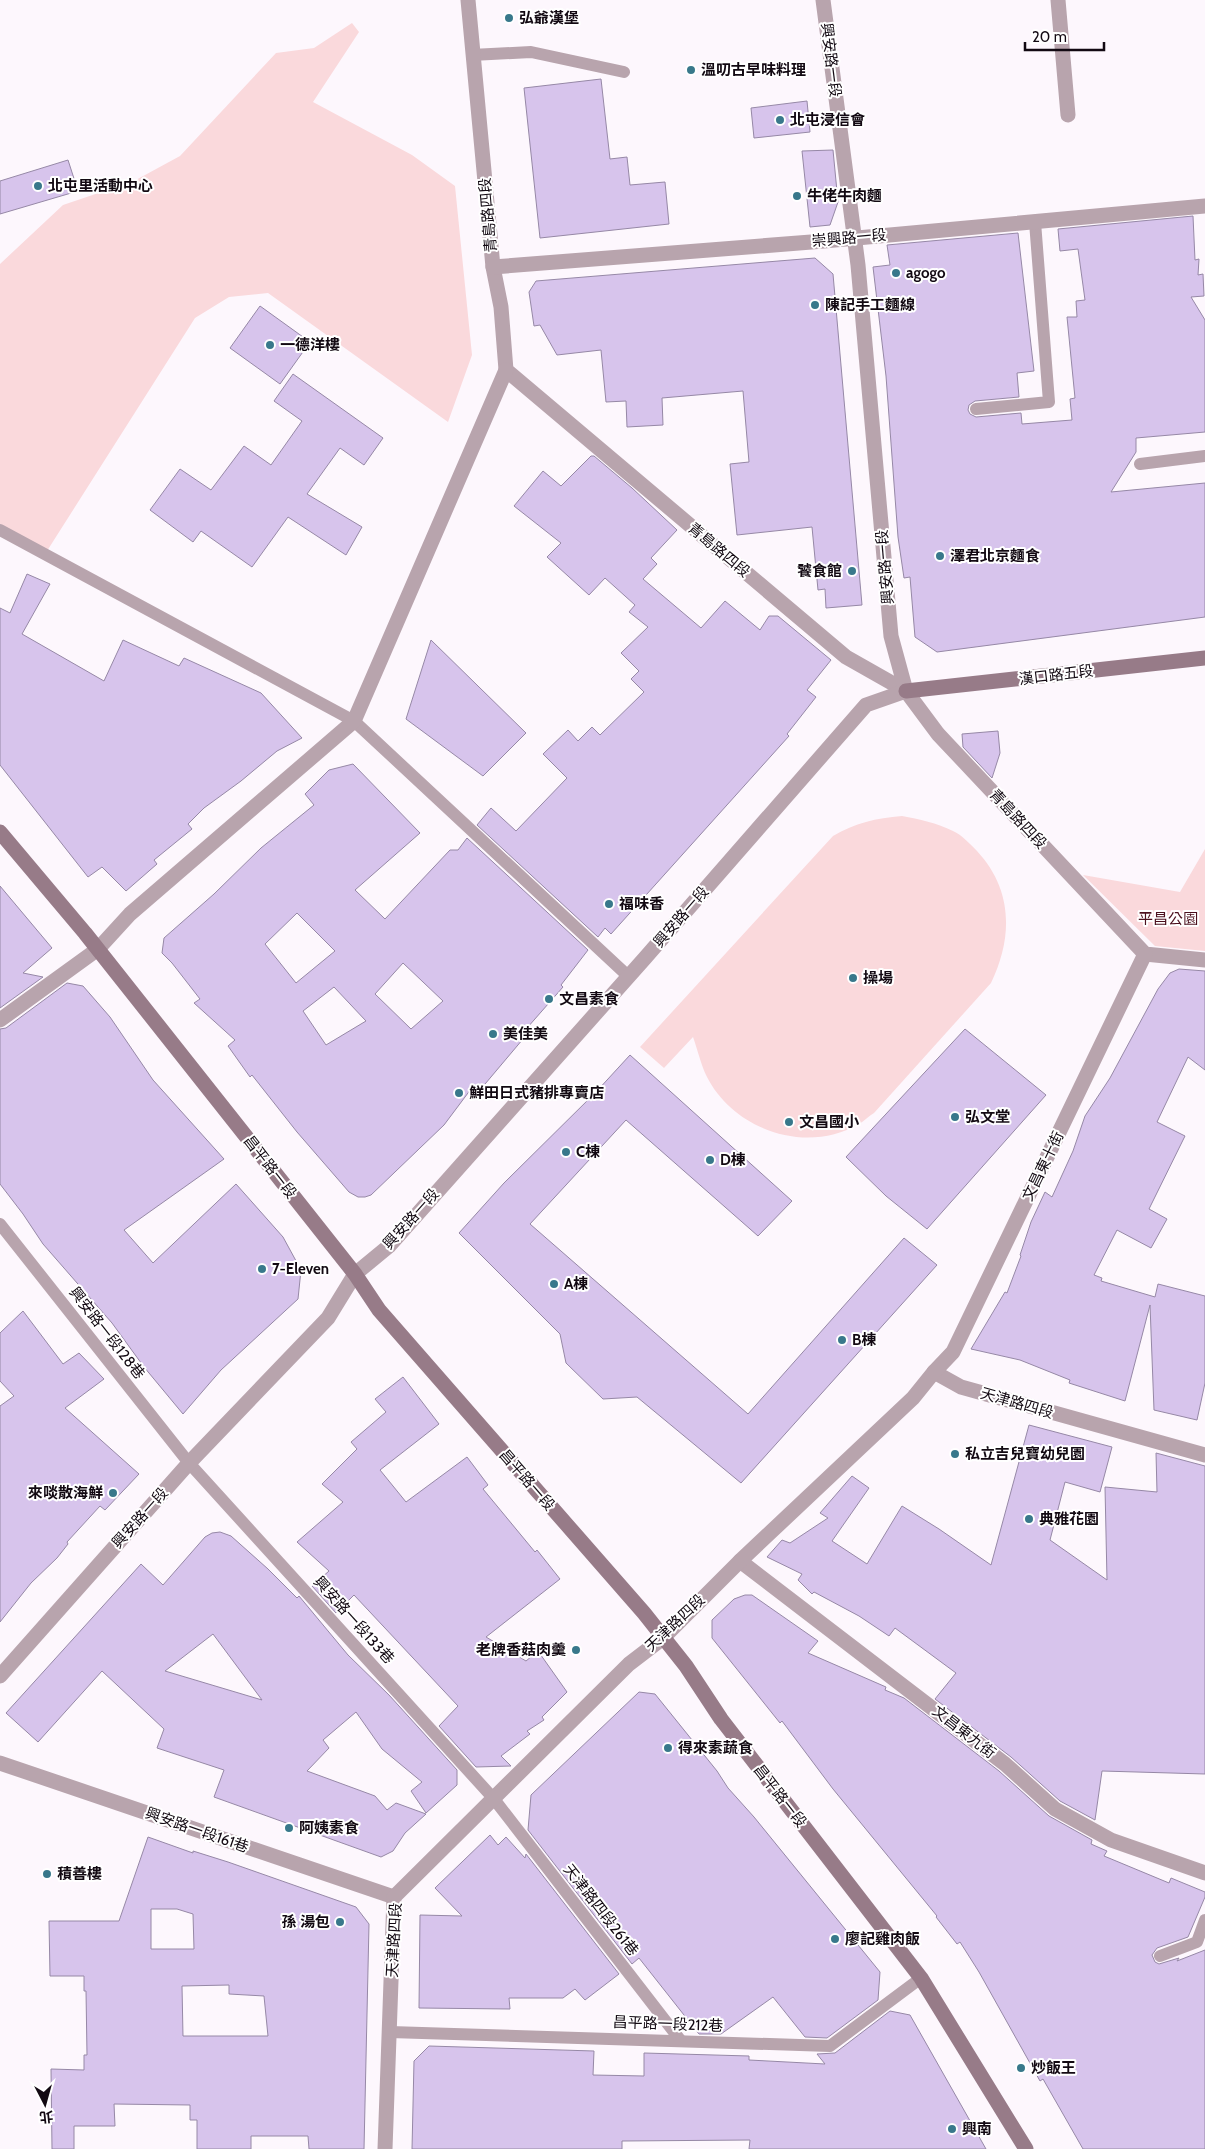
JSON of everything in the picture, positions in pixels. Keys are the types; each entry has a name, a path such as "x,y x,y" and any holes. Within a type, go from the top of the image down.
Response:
{"street":[{"name":"青島路四段","path":"468,0 493,268 500,307 506,370 846,657 906,691 938,734 1145,954"},
{"name":"興安路一段","path":"0,1676 189,1463 328,1318 355,1274 389,1246 866,705 906,691 891,636 858,265 823,0"},
{"path":"1058,0 1068,115"},
{"name":"崇興路一段","path":"493,268 1205,206"},
{"path":"0,1020 98,949 130,914 354,721 506,370"},
{"name":"漢口路五段","path":"906,691 1205,658"},
{"name":"昌平路一段","path":"0,832 98,949 355,1274 379,1310 644,1613 686,1666 727,1727 921,1978 1026,2149"},
{"path":"1145,954 1205,960"},
{"name":"文昌東十街","path":"934,1372 953,1352 1145,954"},
{"name":"天津路四段","path":"385,2149 394,1897 629,1664 663,1638 740,1561 913,1398 934,1372 961,1387 1205,1455"},
{"name":"文昌東九街","path":"740,1561 998,1758 1055,1809 1110,1840 1205,1873"},
{"name":"興安路一段161巷","path":"0,1763 394,1897"}],"lane":[{"path":"472,55 531,52 624,72"},
{"path":"976,409 1049,402 1035,222"},
{"path":"1140,464 1205,456"},
{"path":"0,530 354,721 628,976"},
{"name":"興安路一段128巷","path":"0,1224 189,1463"},
{"name":"興安路一段133巷","path":"189,1463 494,1799"},
{"name":"天津路四段261巷","path":"494,1799 681,2041"},
{"path":"1160,1956 1196,1942 1205,1920"},
{"name":"昌平路一段212巷","path":"390,2032 830,2046 921,1978"}],"green space":[{"path":"352,23 359,32 313,102 412,155 455,186 472,355 448,422 268,293 229,297 195,318 47,551 0,524 0,264 63,205 134,181 180,156 276,53 314,48"},
{"path":"902,816 928,822 953,831 963,837 977,851 989,866 1003,898 1006,914 1006,931 998,966 991,983 874,1113 859,1124 838,1133 817,1137 795,1137 773,1132 753,1123 735,1111 719,1096 707,1077 693,1037 664,1068 640,1047 833,836 866,822"},
{"name":"平昌公園","path":"1205,849 1205,951 1155,946 1083,875 1180,892"}],"building":[{"path":"601,79 610,159 627,157 630,185 665,182 669,224 540,238 524,88"},
{"name":"北屯浸信會","path":"807,101 810,132 754,138 751,108"},
{"path":"833,150 838,202 830,225 810,227 802,151"},
{"name":"北屯里活動中心","path":"68,160 78,191 0,214 0,181"},
{"path":"1193,216 1195,260 1199,259 1198,275 1203,274 1204,296 1191,297 1205,320 1205,432 1136,438 1136,452 1111,492 1205,483 1205,617 937,652 915,637 910,577 904,578 898,537 886,376 873,267 890,265 887,245 1018,233 1034,371 1017,373 1019,397 975,401 969,405 968,410 970,414 976,417 1021,413 1022,424 1072,420 1070,399 1075,398 1067,317 1077,317 1076,301 1085,300 1078,249 1060,251 1058,229"},
{"path":"815,258 833,274 862,605 826,608 825,589 818,590 812,527 737,535 730,464 749,462 743,391 662,398 663,425 627,427 626,401 606,402 601,350 557,355 540,325 534,326 529,292 536,281"},
{"name":"一德洋樓","path":"260,306 310,342 280,384 230,348"},
{"path":"293,374 383,438 364,465 340,448 307,494 362,527 346,555 288,517 252,567 201,531 193,542 150,510 180,469 211,490 244,446 271,465 302,421 274,401"},
{"path":"591,456 594,456 632,488 677,530 651,558 657,564 643,579 701,628 725,601 760,630 769,616 778,616 831,660 807,690 816,697 787,734 789,736 611,934 605,928 598,937 477,825 491,808 516,831 567,778 543,754 568,730 578,741 592,727 600,735 644,692 631,679 639,671 621,653 648,627 629,612 635,605 605,578 589,595 547,557 561,543 514,506 543,471 561,486"},
{"path":"27,574 50,584 22,634 104,681 123,640 179,666 184,658 261,693 302,738 277,751 204,808 188,824 192,829 154,860 157,864 126,891 102,867 88,877 0,765 0,608 10,613"},
{"path":"431,640 526,733 483,776 406,719"},
{"path":"998,731 1000,753 992,778 963,747 962,734"},
{"path":"353,764 420,833 355,890 385,919 450,850 458,850 467,838 588,950 561,985 563,987 520,1036 523,1039 480,1090 474,1085 444,1125 371,1195 365,1197 358,1197 349,1192 297,1132 252,1075 250,1077 228,1046 235,1040 194,1003 200,999 162,953 164,938 214,894 261,848 314,805 305,794 329,770","holes":["297,913 335,951 296,983 265,944","403,963 443,1001 411,1029 375,994","334,987 366,1021 326,1045 303,1011"]},
{"path":"0,886 52,948 23,973 43,977 0,1008"},
{"path":"1179,969 1205,971 1205,1070 1188,1057 1157,1122 1185,1136 1149,1209 1167,1219 1151,1248 1117,1230 1094,1275 1102,1278 1101,1281 1155,1297 1158,1284 1205,1296 1205,1383 1197,1420 1154,1410 1150,1305 1125,1401 1069,1383 1070,1380 1020,1360 971,1349 1005,1292 1007,1293 1031,1222 1045,1192 1052,1197 1073,1151 1085,1116 1110,1078 1158,989 1170,973"},
{"path":"67,983 83,986 110,1017 153,1080 224,1159 124,1230 153,1263 236,1184 283,1237 301,1270 298,1299 221,1370 183,1414 144,1367 112,1323 43,1244 0,1184 0,1029 6,1028"},
{"name":"弘文堂","path":"965,1029 1046,1095 927,1229 886,1196 846,1157"},
{"path":"630,1055 792,1201 758,1236 626,1120 530,1224 748,1414 904,1238 937,1265 741,1483 637,1397 603,1399 566,1363 560,1334 459,1233 504,1183 596,1092"},
{"path":"23,1311 63,1364 79,1353 104,1379 65,1408 139,1474 105,1510 100,1506 67,1542 68,1544 57,1558 31,1583 0,1622 0,1406 14,1396 0,1381 0,1333"},
{"path":"403,1377 439,1424 380,1470 406,1502 467,1457 488,1485 483,1489 560,1579 486,1637 526,1661 538,1651 567,1692 542,1717 544,1720 527,1731 530,1734 501,1756 511,1766 476,1767 439,1726 458,1706 354,1595 336,1613 312,1586 329,1571 297,1542 343,1502 322,1484 357,1449 351,1442 386,1412 375,1399"},
{"path":"1029,1425 1112,1447 1100,1492 1065,1482 1050,1540 1107,1580 1105,1487 1157,1492 1156,1453 1205,1466 1205,1774 1102,1771 1095,1820 1060,1801 1011,1757 935,1699 956,1673 895,1628 889,1636 859,1616 814,1592 812,1594 798,1580 802,1574 767,1557 782,1540 790,1543 828,1518 820,1513 852,1476 869,1488 832,1541 867,1564 902,1506 991,1565"},
{"path":"220,1532 231,1536 297,1598 299,1596 348,1655 389,1695 457,1770 457,1785 426,1813 411,1791 422,1782 382,1749 356,1712 323,1740 329,1748 307,1771 375,1796 387,1810 396,1803 426,1814 405,1833 393,1851 381,1857 214,1797 224,1770 157,1748 164,1729 102,1671 38,1742 6,1713 141,1564 163,1585 205,1537 212,1533","holes":["213,1634 262,1700 165,1671"]},
{"path":"745,1595 752,1595 818,1641 808,1653 886,1687 885,1690 904,1698 999,1771 1049,1816 1092,1840 1091,1844 1107,1851 1104,1856 1169,1883 1171,1878 1205,1892 1205,1897 1188,1937 1157,1948 1152,1955 1155,1962 1159,1964 1179,1958 1177,1961 1205,1950 1205,2149 1083,2149 1043,2079 1040,2081 979,1972 960,1942 957,1944 937,1916 833,1789 782,1721 780,1723 712,1638 712,1620 734,1599"},
{"path":"639,1692 655,1694 717,1771 728,1788 754,1817 880,1972 878,2000 827,2038 805,2037 773,1997 721,2034 699,2034 639,1958 632,1964 528,1830 531,1795"},
{"path":"490,1835 498,1845 506,1837 525,1858 526,1854 619,1974 585,2000 575,1989 563,1998 509,1998 510,2009 419,2008 420,1915 462,1916 435,1888"},
{"path":"148,1837 193,1853 193,1851 228,1862 356,1907 369,1924 364,2149 309,2149 308,2136 251,2136 251,2149 197,2149 197,2120 190,2120 190,2105 114,2104 115,2126 74,2126 74,2149 52,2149 51,2069 84,2070 84,2055 87,2055 84,1976 50,1976 49,1921 119,1921","holes":["151,1909 177,1909 193,1914 194,1949 151,1949","229,1985 229,1994 264,1996 268,2036 183,2036 182,1986"]},
{"path":"890,2011 910,2015 986,2149 749,2149 750,2140 622,2141 622,2149 412,2149 414,2061 429,2046 594,2051 593,2075 644,2076 644,2053 749,2056 749,2060 825,2064 817,2054 835,2053"}],"place":[{"name":"弘爺漢堡","path":"509,18"},
{"name":"溫叨古早味料理","path":"691,70"},
{"name":"北屯浸信會","path":"780,120"},
{"name":"北屯里活動中心","path":"38,186"},
{"name":"牛佬牛肉麵","path":"797,196"},
{"name":"agogo","path":"896,273"},
{"name":"陳記手工麵線","path":"815,305"},
{"name":"一德洋樓","path":"270,345"},
{"name":"澤君北京麵食","path":"940,556"},
{"name":"饕食館","path":"852,571"},
{"name":"福味香","path":"609,904"},
{"name":"操場","path":"853,978"},
{"name":"文昌素食","path":"549,999"},
{"name":"美佳美","path":"493,1034"},
{"name":"鮮田日式豬排專賣店","path":"459,1093"},
{"name":"弘文堂","path":"955,1117"},
{"name":"文昌國小","path":"789,1122"},
{"name":"C棟","path":"566,1152"},
{"name":"D棟","path":"710,1160"},
{"name":"7-Eleven","path":"262,1269"},
{"name":"A棟","path":"554,1284"},
{"name":"B棟","path":"842,1340"},
{"name":"私立吉兒寶幼兒園","path":"955,1454"},
{"name":"來啖散海鮮","path":"113,1493"},
{"name":"典雅花園","path":"1029,1519"},
{"name":"老牌香菇肉羹","path":"576,1650"},
{"name":"得來素蔬食","path":"668,1748"},
{"name":"阿姨素食","path":"289,1828"},
{"name":"積善樓","path":"47,1874"},
{"name":"孫 湯包","path":"340,1922"},
{"name":"廖記雞肉飯","path":"835,1939"},
{"name":"炒飯王","path":"1021,2068"},
{"name":"興南","path":"952,2129"}]}
